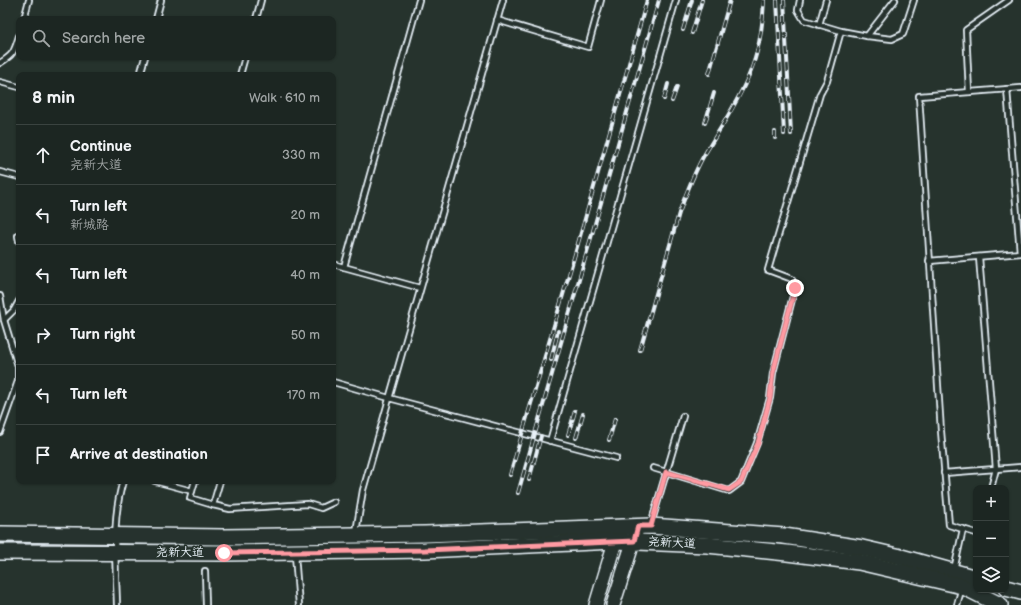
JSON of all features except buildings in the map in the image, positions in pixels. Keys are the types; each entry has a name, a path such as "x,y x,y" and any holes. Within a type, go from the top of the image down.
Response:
{"main road":[{"name":"尧新大道","path":"0,552 295,552 425,550 617,534 645,526 784,536 862,548 958,579 1000,605"},
{"path":"613,605 634,541 645,526"},
{"name":"尧新大道","path":"0,534 223,537 424,534 617,534 634,541 707,545 786,553 851,561 898,571 958,579 973,578"},
{"path":"596,605 617,534"},
{"path":"1009,589 1021,592"}],"lane":[{"path":"25,16 29,0"},
{"path":"157,16 161,0"},
{"path":"257,16 261,0"},
{"path":"344,267 419,0"},
{"path":"356,535 363,490 503,0"},
{"path":"497,20 588,47 601,0"},
{"path":"550,441 676,0"},
{"path":"800,0 798,10 804,20 841,31 892,39 903,34 914,0"},
{"path":"819,25 826,0"},
{"path":"867,36 895,0"},
{"path":"969,92 966,30 1009,0"},
{"path":"653,468 729,490 741,482 758,443 770,398 773,373 795,288 792,280 768,270 820,94 827,81 841,31"},
{"path":"0,63 12,56 16,48"},
{"path":"141,72 144,60"},
{"path":"241,72 244,60"},
{"path":"0,82 16,86"},
{"path":"973,532 949,525 929,261 919,96 1021,88"},
{"path":"929,261 1020,253 1007,89"},
{"path":"0,172 16,176"},
{"path":"979,257 996,469 992,485"},
{"path":"336,265 420,288"},
{"path":"0,296 4,320 16,359"},
{"path":"4,320 16,306"},
{"path":"336,383 616,458"},
{"path":"0,432 16,386"},
{"path":"645,526 666,472 683,416"},
{"path":"944,473 1021,467"},
{"path":"117,605 115,536 118,497 122,484"},
{"path":"167,484 192,491"},
{"path":"194,484 190,498 230,510 308,504 322,508 334,502"},
{"path":"213,505 219,484"},
{"path":"958,605 958,579 963,529"},
{"path":"295,552 299,605"},
{"path":"205,571 206,605"}],"railway":[{"path":"510,475 575,254 647,0"},
{"path":"518,493 659,0"},
{"path":"683,30 692,0"},
{"path":"692,33 702,0"},
{"path":"709,74 730,0"},
{"path":"640,350 679,213 687,192 703,157 728,117 739,96 752,66 760,38 764,0"},
{"path":"777,0 784,134"},
{"path":"784,0 791,134"},
{"path":"664,99 668,84"},
{"path":"672,101 677,87"},
{"path":"705,123 714,93"},
{"path":"775,132 775,138"},
{"path":"551,360 558,331"},
{"path":"568,435 575,411"},
{"path":"576,438 583,414"},
{"path":"609,440 615,419"},
{"path":"529,480 541,436"}],"route":[{"path":"224,553 425,550 634,541 638,526 651,526 666,472 729,490 741,482 758,443 770,398 773,373 795,288"}]}
